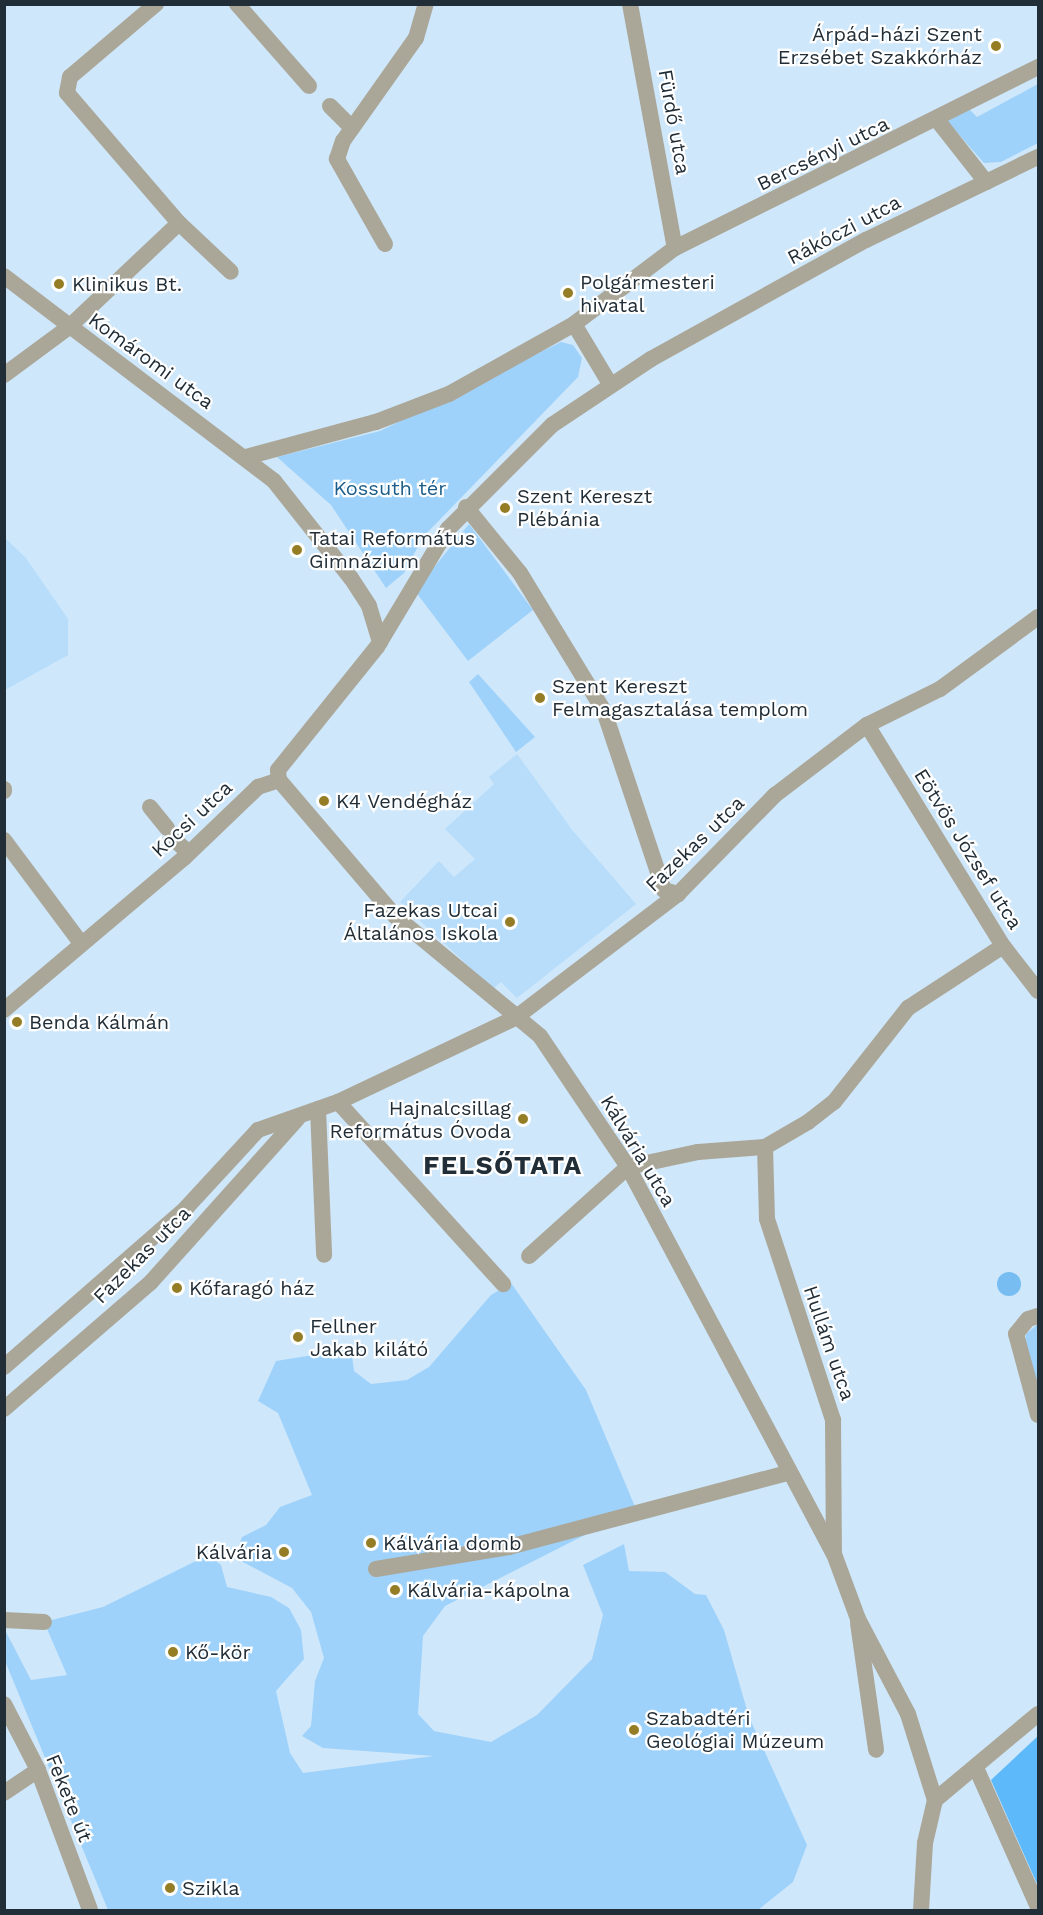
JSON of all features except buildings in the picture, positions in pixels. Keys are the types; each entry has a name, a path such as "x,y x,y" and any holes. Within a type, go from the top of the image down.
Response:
{"street":[{"path":"156,4 70,77 67,93 180,223 231,272"},
{"path":"237,4 309,86"},
{"path":"386,244 344,178 337,159 352,128 405,58 426,4"},
{"name":"Fürdő utca","path":"630,4 675,248"},
{"name":"Bercsényi utca","path":"574,324 675,248 938,122 1038,67"},
{"path":"330,106 352,128"},
{"path":"938,122 986,182"},
{"name":"Rákóczi utca","path":"610,384 672,347 866,240 1038,157"},
{"path":"4,375 69,327 180,223"},
{"name":"Komáromi utca","path":"4,276 69,327 246,457"},
{"path":"246,457 376,422 449,394 574,324 610,384 552,425 466,507 437,543 380,642 278,770 279,780"},
{"path":"246,457 274,480 333,553 369,606 380,642"},
{"path":"466,507 520,573 604,711 664,890 678,894"},
{"name":"Fazekas utca","path":"4,1367 186,1208 258,1130 297,1119 338,1102 515,1018 678,894 775,795 867,725 940,688 1038,617"},
{"name":"Eötvös József utca","path":"867,725 1003,946 1038,989"},
{"name":"Kocsi utca","path":"4,1010 80,942 178,841 258,787 279,780"},
{"name":"Kálvária utca","path":"279,780 395,916 515,1018 540,1036 628,1167 787,1473 834,1554 858,1619 908,1714 935,1800"},
{"path":"150,807 178,841"},
{"path":"4,840 80,942"},
{"path":"529,1256 628,1167 698,1152 765,1147 834,1102 908,1008 1003,946"},
{"path":"338,1102 503,1284"},
{"path":"318,1109 324,1255"},
{"name":"Fazekas utca","path":"4,1409 151,1282 297,1119"},
{"name":"Hullám utca","path":"765,1147 766,1218 833,1420 834,1554"},
{"path":"1038,1316 1028,1319 1016,1334 1038,1415"},
{"path":"376,1569 509,1547 787,1473"},
{"name":"Kálvária utca","path":"858,1619 876,1750"},
{"path":"4,1620 44,1622"},
{"name":"Fekete út","path":"4,1704 38,1770 88,1910"},
{"path":"921,1911 925,1843 935,1800 977,1770 1038,1714"},
{"path":"4,1792 38,1770"},
{"path":"977,1770 1038,1907"}],"shaded area":[{"path":"4,537 26,558 68,619 68,655 5,690"},
{"path":"517,754 573,831 636,904 517,998 501,982 493,989 400,902 439,861 454,877 475,859 445,829 494,784 489,777"},
{"path":"1009,1272 1018,1275 1021,1284 1018,1293 1009,1296 1000,1293 997,1284 1000,1275"},
{"path":"1038,1736 1038,1886 991,1780"}],"green space":[{"path":"1038,84 1038,143 1001,162 984,163 946,120 968,108 977,117"},
{"name":"Kossuth tér","path":"561,342 573,345 582,358 578,377 423,537 404,573 386,588 331,505 277,457 380,431"},
{"path":"469,524 533,610 468,661 415,591"},
{"path":"478,674 535,737 516,752 469,682"},
{"path":"511,1283 586,1390 636,1509 445,1606 423,1636 418,1714 434,1731 491,1742 537,1715 592,1659 603,1615 583,1565 624,1544 629,1571 665,1572 695,1594 706,1595 724,1630 749,1717 807,1845 793,1882 758,1910 108,1910 5,1661 4,1628 31,1680 67,1675 44,1622 103,1607 208,1555 221,1565 227,1587 271,1597 289,1608 301,1630 304,1659 276,1691 290,1753 303,1773 434,1756 323,1748 302,1736 311,1726 315,1681 324,1658 311,1612 292,1588 243,1562 237,1550 242,1537 266,1525 280,1507 312,1495 278,1413 258,1401 276,1361 351,1349 354,1371 371,1384 407,1380 429,1367 491,1295"},
{"path":"1038,1324 1038,1390 1025,1347 1026,1334"}],"place":[{"name":"Árpád-házi Szent Erzsébet Szakkórház","path":"996,46"},
{"name":"Klinikus Bt.","path":"59,284"},
{"name":"Polgármesteri hivatal","path":"568,293"},
{"name":"Szent Kereszt Plébánia","path":"505,508"},
{"name":"Tatai Református Gimnázium","path":"297,550"},
{"name":"Szent Kereszt Felmagasztalása templom","path":"540,698"},
{"name":"K4 Vendégház","path":"324,801"},
{"name":"Fazekas Utcai Általános Iskola","path":"510,922"},
{"name":"Benda Kálmán","path":"17,1022"},
{"name":"Hajnalcsillag Református Óvoda","path":"523,1119"},
{"name":"Kőfaragó ház","path":"177,1288"},
{"name":"Fellner Jakab kilátó","path":"298,1337"},
{"name":"Kálvária domb","path":"371,1543"},
{"name":"Kálvária","path":"284,1552"},
{"name":"Kálvária-kápolna","path":"395,1590"},
{"name":"Kő-kör","path":"173,1652"},
{"name":"Szabadtéri Geológiai Múzeum","path":"634,1730"},
{"name":"Szikla","path":"170,1888"}],"district":[{"name":"FELSŐTATA","path":"503,1166"}]}
